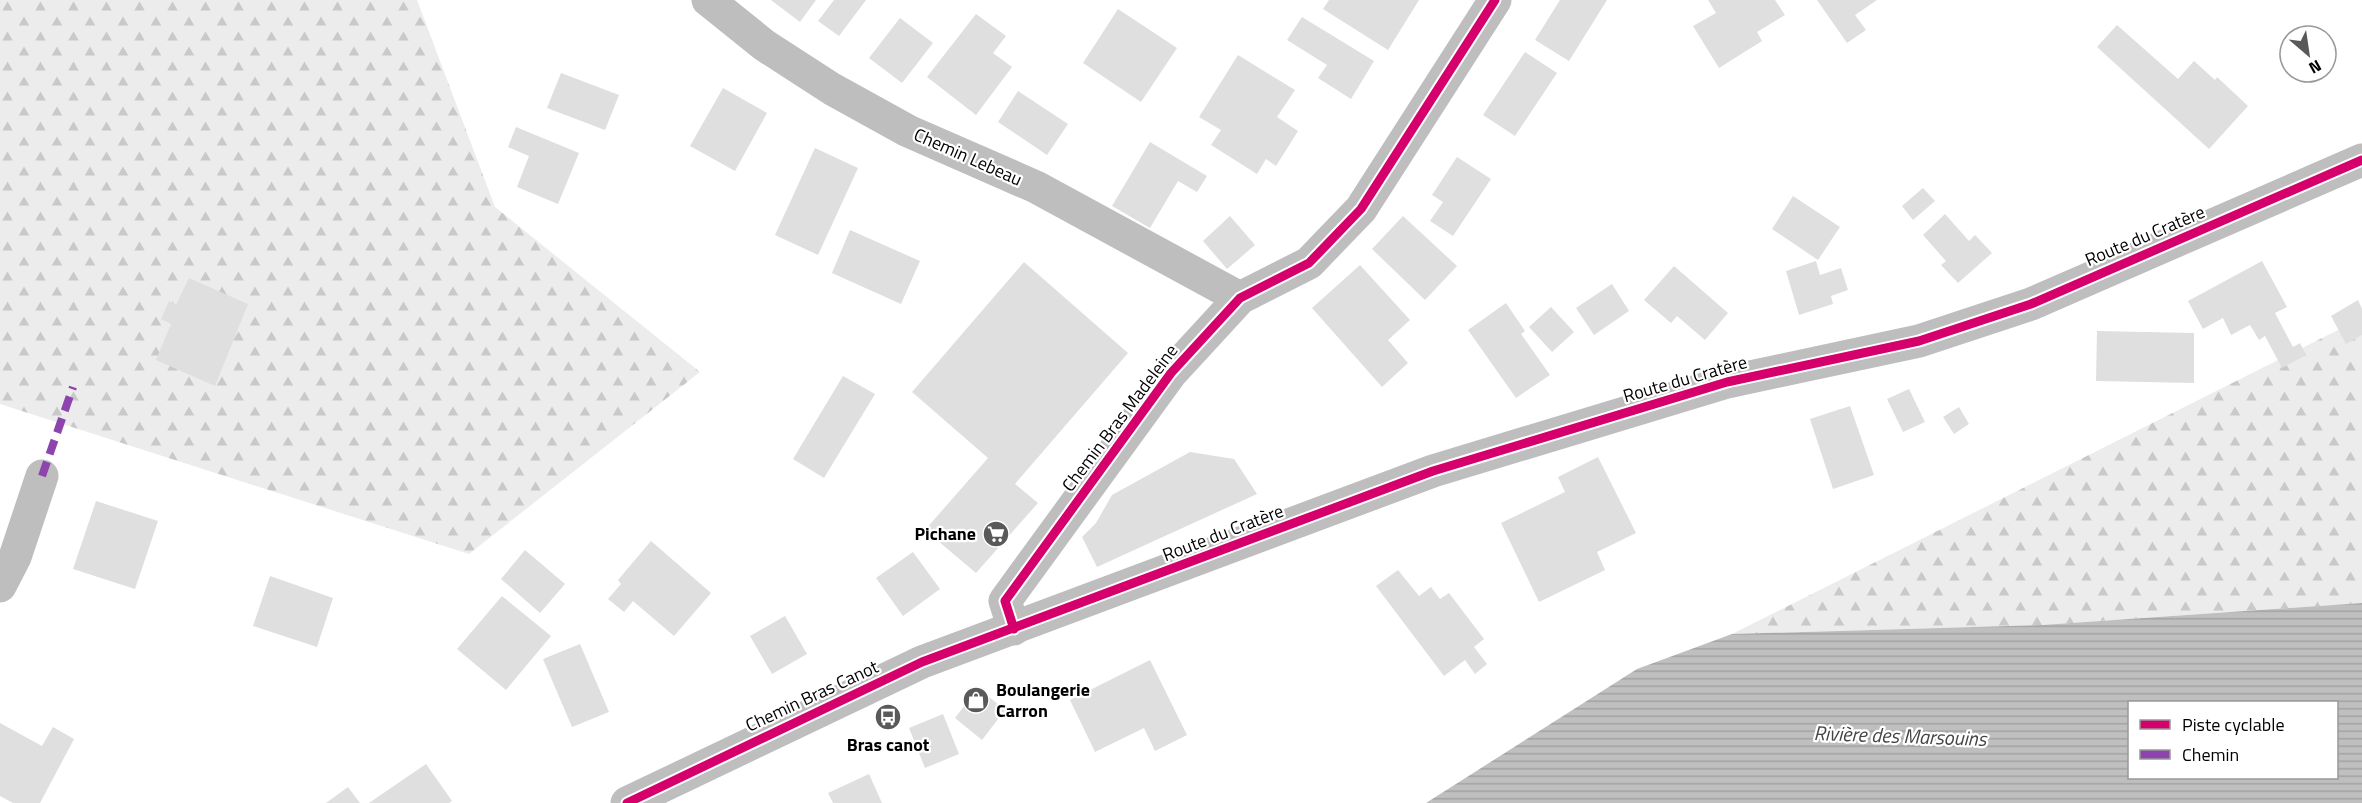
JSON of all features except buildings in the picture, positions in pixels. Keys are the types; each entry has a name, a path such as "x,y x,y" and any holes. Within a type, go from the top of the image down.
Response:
{"street":[{"name":"Chemin Lebeau","path":"708,0 764,45 832,89 908,131 1036,187 1239,298"},
{"name":"Chemin Bras Madeleine","path":"1014,629 1005,601 1171,373 1239,298 1309,262 1362,209 1496,0"},
{"name":"Route du Cratère","path":"1014,629 1433,471 1727,382 1919,341 2031,304 2362,160"},
{"path":"0,586 15,557 42,476"},
{"name":"Chemin Bras Canot","path":"627,803 922,662 1014,629"}],"green space":[{"path":"0,0 417,0 495,207 700,372 469,554 0,404"},
{"path":"2362,318 2362,603 2042,625 1732,634"}],"water":[{"name":"Rivière des Marsouins","path":"2362,603 2362,803 1426,803 1637,669 1732,634 2042,625"}],"marked path":[{"path":"42,476 73,387"}],"cycle path":[{"path":"1014,629 1005,601 1171,373 1240,298 1309,263 1361,209 1495,0"},
{"path":"627,803 922,662 1433,471 1727,382 1919,341 2031,304 2362,160"}],"place":[{"name":"Pichane","path":"996,534"},
{"name":"Boulangerie Carron","path":"976,700"},
{"name":"Bras canot","path":"888,717"}]}
